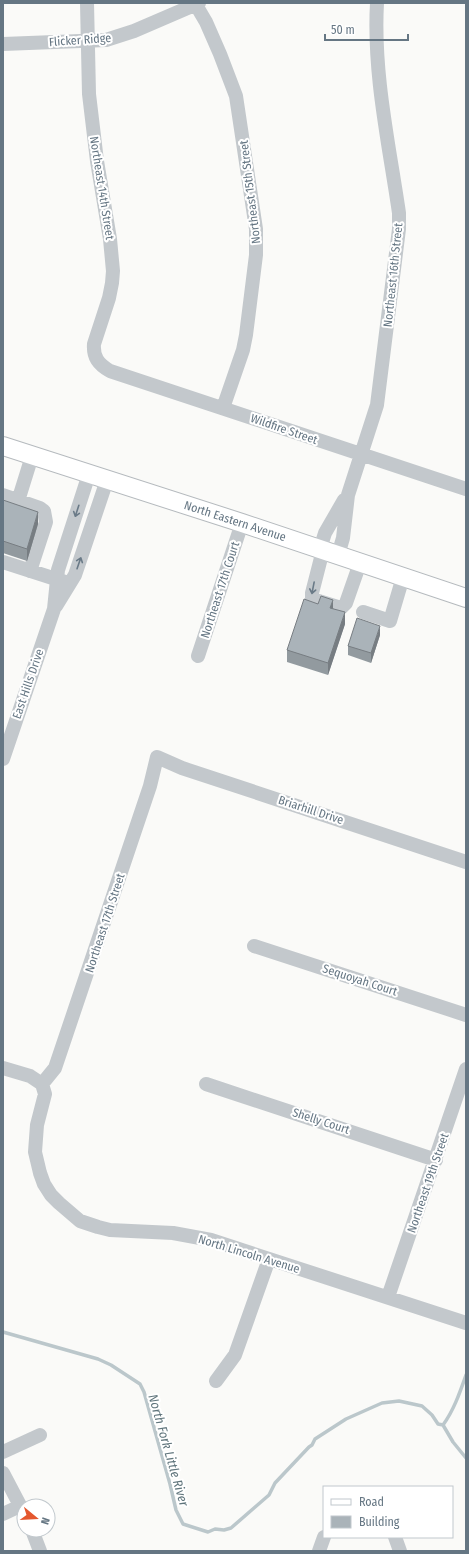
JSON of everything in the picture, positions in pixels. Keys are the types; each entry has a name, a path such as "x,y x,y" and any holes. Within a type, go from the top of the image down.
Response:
{"main road":[{"name":"North Eastern Avenue","path":"3,446 466,598"}],"street":[{"name":"Northeast 14th Street","path":"87,3 89,94 97,161 110,239 113,271 109,298 94,350 97,361 103,367"},
{"name":"Northeast 16th Street","path":"327,552 343,538 348,495 377,405 399,229 399,213 378,71 376,39 377,3"},
{"name":"Flicker Ridge","path":"3,44 106,40 197,4"},
{"name":"Northeast 15th Street","path":"197,4 220,54 236,96 256,229 256,255 246,334 243,350 223,408"},
{"name":"Wildfire Street","path":"103,367 110,371 466,489"},
{"path":"18,501 32,456"},
{"name":"East Hills Drive","path":"3,759 63,582 58,570 90,474"},
{"name":"East Hills Drive","path":"63,582 75,575 107,480"},
{"path":"3,495 40,508 44,511 46,522 30,571"},
{"name":"Northeast 16th Street","path":"327,552 325,533 348,495"},
{"name":"Northeast 17th Court","path":"198,656 242,524"},
{"path":"327,552 312,593 312,599 325,604 341,608 346,603 360,563"},
{"path":"3,562 63,582"},
{"path":"363,612 390,621 403,577"},
{"name":"Briarhill Drive","path":"157,757 182,768 466,862"},
{"name":"Northeast 17th Street","path":"42,1084 55,1068 68,1032 150,786 157,757"},
{"name":"Sequoyah Court","path":"254,946 466,1015"},
{"path":"3,1068 30,1076 42,1084"},
{"name":"Northeast 19th Street","path":"388,1297 466,1069"},
{"name":"North Lincoln Avenue","path":"42,1084 45,1094 35,1134 37,1163 40,1173 51,1195 70,1214 80,1221 110,1230 173,1233 235,1247 466,1323"},
{"name":"Shelly Court","path":"206,1084 436,1160"},
{"path":"216,1381 235,1355 269,1259"},
{"path":"3,1452 40,1435"},
{"path":"3,1473 16,1498"},
{"path":"3,1514 16,1511"},
{"path":"35,1538 40,1551"},
{"path":"319,1551 324,1538"},
{"path":"395,1538 400,1551"}],"building":[{"path":"3,500 38,512 27,549 3,541"},
{"path":"321,596 333,600 330,608 345,612 328,663 287,650 304,599 318,604"},
{"path":"357,618 380,626 371,653 348,646"}],"waterway":[{"name":"North Fork Little River","path":"3,1332 98,1359 111,1365 140,1384 144,1392 176,1510 183,1524 208,1532 215,1529 224,1530 231,1528 269,1495 275,1483 312,1445 315,1439 346,1419 382,1403 399,1401 422,1406 432,1415 438,1424 443,1425 453,1442 466,1458"},
{"path":"443,1425 454,1407 466,1375"}]}
